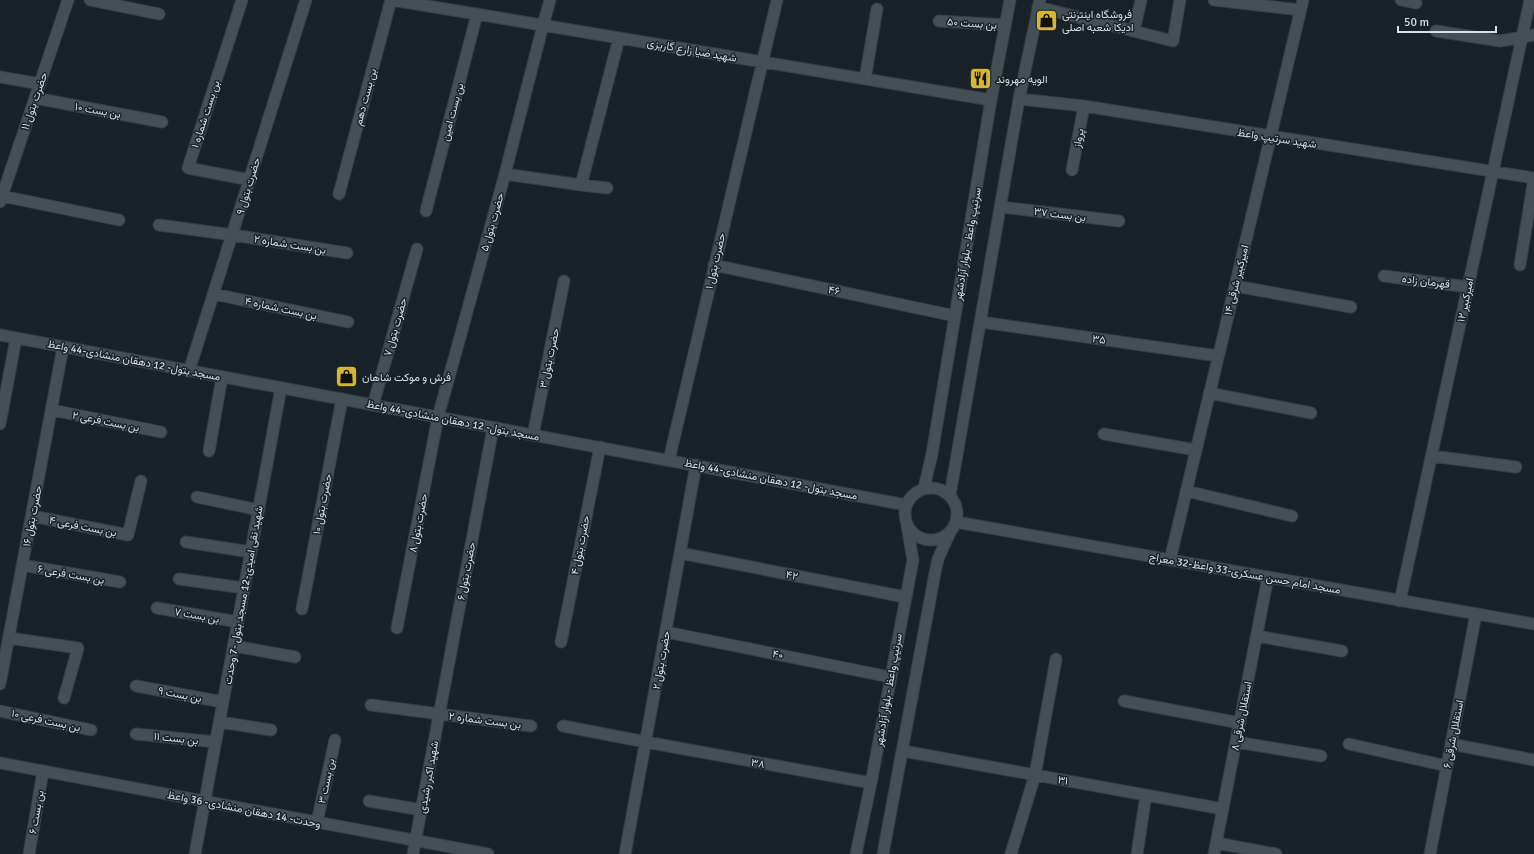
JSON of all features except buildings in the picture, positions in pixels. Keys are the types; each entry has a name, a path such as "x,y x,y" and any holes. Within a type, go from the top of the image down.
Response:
{"street":[{"name":"حضرت بتول ۱۱","path":"1,199 68,0"},
{"path":"90,0 159,14"},
{"name":"بن بست شماره ۱","path":"242,0 188,168 250,180"},
{"name":"حضرت بتول ۹","path":"188,371 214,294 306,0"},
{"name":"شهید ضیا زارع گاریزی","path":"392,0 991,100"},
{"name":"بن بست دهم","path":"339,194 392,0"},
{"name":"حضرت بتول ۵","path":"438,417 505,174 550,0"},
{"name":"حضرت بتول ۱","path":"669,460 777,0"},
{"name":"سرتیپ واعظ - بلوار آزادشهر","path":"924,488 932,454 991,100 1010,0"},
{"path":"1134,31 1141,0"},
{"path":"950,495 1020,99 1039,3 1173,41 1180,0"},
{"path":"1214,0 1302,5"},
{"path":"1401,0 1416,3"},
{"name":"امیرکبیر ۱۲","path":"1400,601 1530,0"},
{"name":"۱۴ امیرکبیر شرقی","path":"1170,560 1302,5"},
{"path":"865,79 877,9"},
{"name":"بن بست امین","path":"426,211 478,14"},
{"name":"بن بست ۵۰","path":"939,21 1005,25"},
{"path":"1436,31 1500,41 1534,35"},
{"path":"582,185 619,38"},
{"path":"0,77 40,84"},
{"name":"بن بست ۱۰","path":"35,98 162,122"},
{"name":"شهید سرتیپ واعظ","path":"1020,99 1084,106 1534,178"},
{"name":"پرواز","path":"1072,170 1084,106"},
{"path":"505,174 607,188"},
{"path":"1520,264 1534,178"},
{"path":"1,199 119,220"},
{"name":"بن بست ۳۷","path":"1001,207 1119,221"},
{"name":"بن بست شماره ۲","path":"159,225 347,253"},
{"name":"حضرت بتول ۷","path":"373,405 416,249"},
{"name":"۴۶","path":"714,265 955,316"},
{"name":"قهرمان زاده","path":"1384,276 1468,287"},
{"name":"حضرت بتول ۳","path":"533,435 564,282"},
{"path":"1235,286 1351,307"},
{"name":"بن بست شماره ۴","path":"214,294 348,322"},
{"name":"۳۵","path":"981,322 1218,356"},
{"name":"مسجد بتول- 12 دهقان منشادی-44 واعظ","path":"0,335 906,505"},
{"path":"0,424 16,338"},
{"name":"حضرت بتول ۱۶","path":"0,684 63,347"},
{"path":"209,451 222,377"},
{"name":"شهید نقی امیدی-12 مسجد بتول -7 وحدت","path":"195,854 281,388"},
{"path":"1209,393 1311,413"},
{"name":"حضرت بتول ۱۰","path":"302,609 342,400"},
{"name":"بن بست فرعی ۲","path":"52,410 161,432"},
{"name":"حضرت بتول ۸","path":"398,628 438,417"},
{"name":"حضرت بتول ۶","path":"439,714 493,428"},
{"path":"1104,434 1196,450"},
{"name":"حضرت بتول ۴","path":"561,642 600,447"},
{"path":"1432,456 1516,467"},
{"name":"حضرت بتول ۲","path":"625,854 696,465"},
{"name":"بن بست فرعی ۴","path":"32,516 128,535 142,481"},
{"path":"884,854 938,559 956,522 957,508 950,495 938,488 924,488 913,494 906,505 904,513 907,526 916,535 927,540 936,540 944,537 950,532"},
{"path":"1186,491 1292,516"},
{"path":"196,497 259,510"},
{"name":"مسجد امام حسن عسکری-33 واعظ-32 معراج","path":"956,522 1534,624"},
{"name":"سرتیپ واعظ - بلوار آزادشهر","path":"856,854 871,783 913,560 907,526"},
{"path":"186,542 251,552"},
{"name":"۴۲","path":"680,553 905,597"},
{"name":"بن بست فرعی ۶","path":"22,565 120,582"},
{"name":"استقلال شرقی ۸","path":"1215,849 1268,577"},
{"path":"179,578 244,588"},
{"name":"بن بست ۷","path":"157,608 238,622"},
{"name":"استقلال شرقی ۶","path":"1430,854 1476,614"},
{"name":"۴۰","path":"666,632 890,676"},
{"path":"1257,636 1342,651"},
{"path":"9,638 78,648 64,698"},
{"path":"234,646 295,657"},
{"path":"1011,854 1035,775 1056,659"},
{"name":"بن بست ۹","path":"136,686 223,702"},
{"path":"1124,701 1240,723"},
{"path":"372,705 439,714"},
{"name":"بن بست فرعی ۱۰","path":"0,711 91,730"},
{"name":"بن بست شماره ۲","path":"439,714 531,726"},
{"name":"شهید اکبر رشیدی","path":"413,854 439,714"},
{"path":"220,722 271,730"},
{"name":"۳۸","path":"563,726 871,783"},
{"name":"بن بست ۱۱","path":"136,734 216,742"},
{"name":"بن بست ۳","path":"317,822 334,740"},
{"path":"1236,742 1320,756"},
{"path":"1349,744 1447,766"},
{"path":"1451,744 1534,760"},
{"name":"۳۱","path":"903,751 1223,809"},
{"name":"وحدت- 14 دهقان منشادی- 36 واعظ","path":"0,763 416,840 476,853 488,854"},
{"name":"بن بست ۶","path":"29,854 43,771"},
{"path":"1137,854 1146,795"},
{"path":"369,801 422,810"},
{"path":"1215,849 1276,854"}],"place":[{"name":"فروشگاه اینترنتی ادیکا شعبه اصلی","path":"1046,20"},
{"name":"الویه مهروند","path":"981,79"},
{"name":"فرش و موکت شاهان","path":"346,377"}]}
